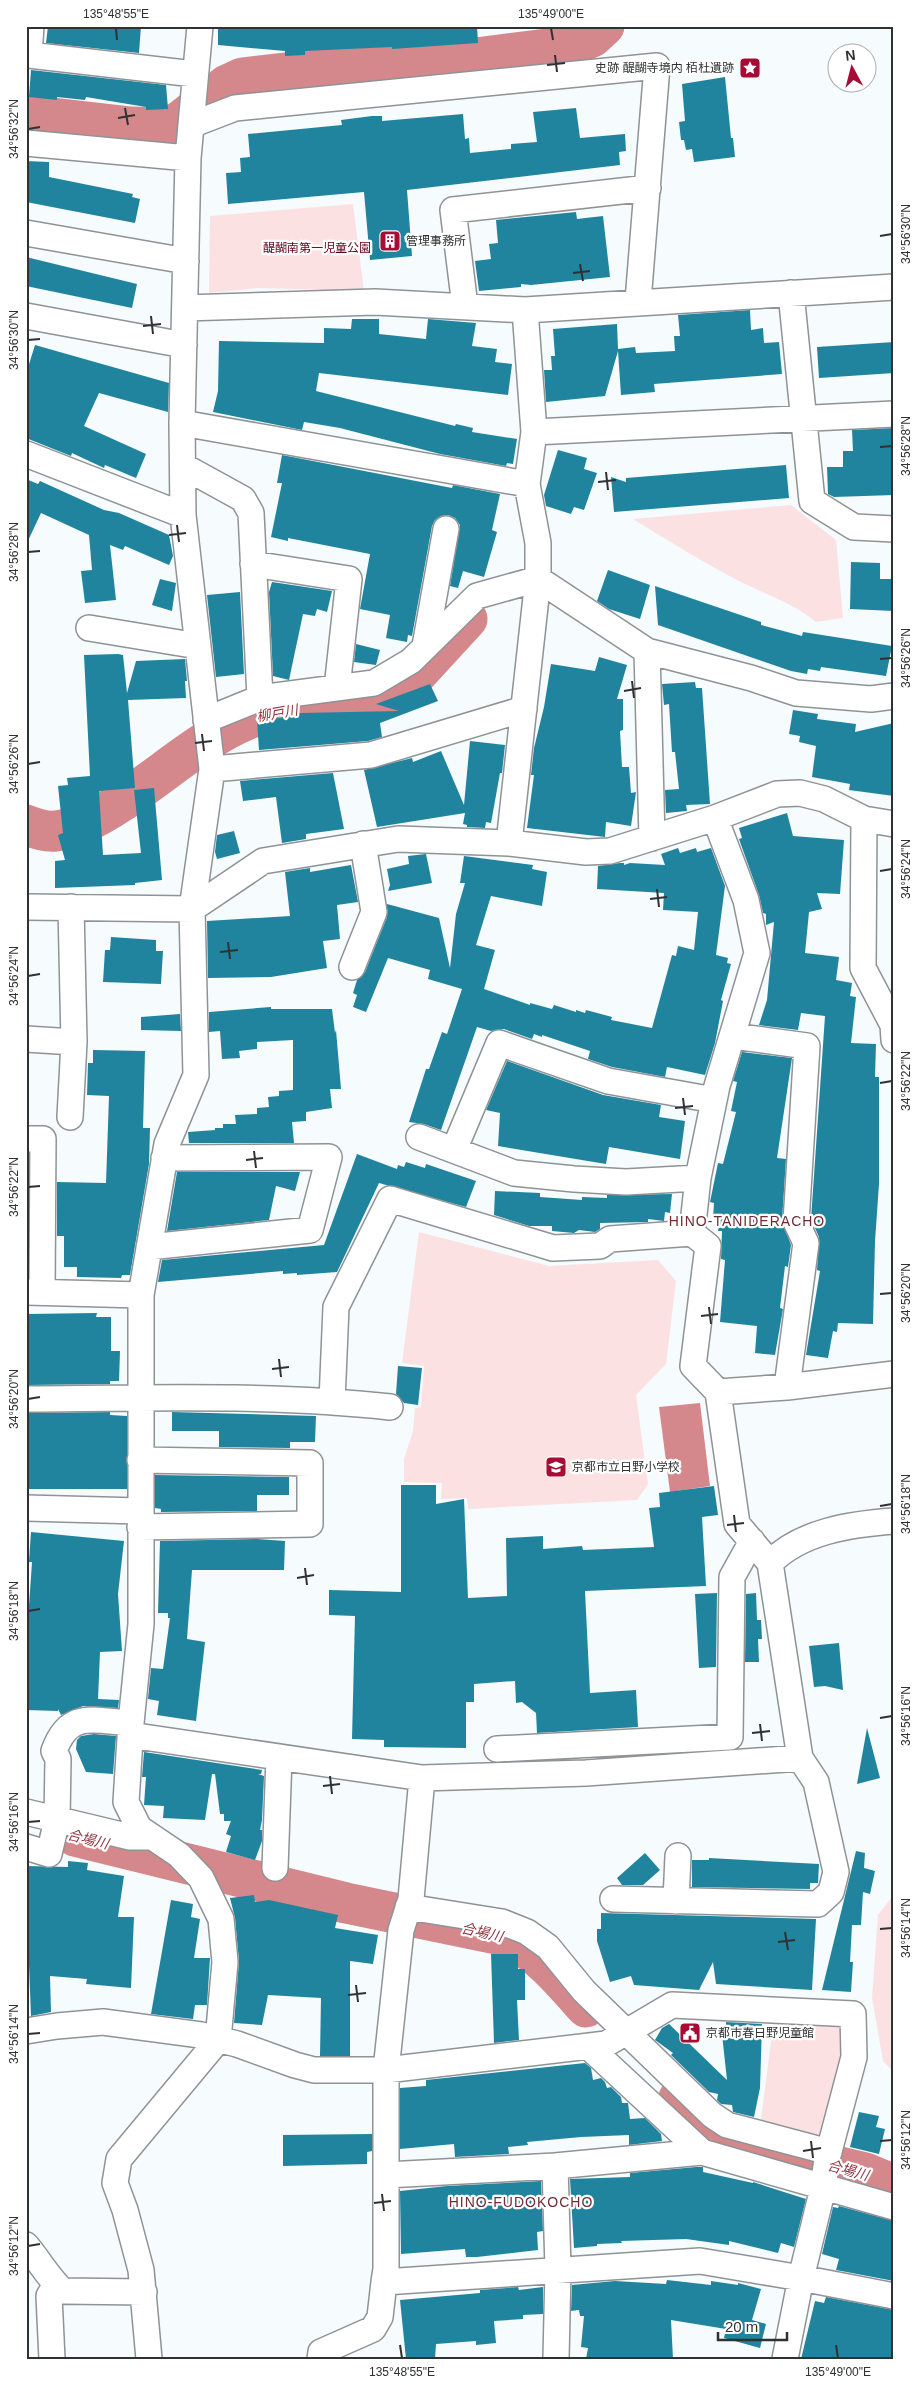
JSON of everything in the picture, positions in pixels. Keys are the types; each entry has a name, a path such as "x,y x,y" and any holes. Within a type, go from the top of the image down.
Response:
{"street":[{"path":"149,2359 144,2292 125,2210 115,2183 119,2159 218,2040 225,1962 225,1941 221,1919 201,1878 179,1855 139,1828 126,1802 130,1729 141,1624 141,1295 166,1144 196,1075 192,909 212,769 183,516 182,423 188,158 194,75 200,26"},
{"path":"29,39 29,55 194,75"},
{"path":"191,124 235,108 657,66 638,301"},
{"path":"26,144 188,158"},
{"path":"465,306 453,210 648,188"},
{"path":"26,233 186,261"},
{"path":"185,308 375,302 525,310 638,301 894,287"},
{"path":"791,293 812,501 854,527 894,529"},
{"path":"509,843 538,579 538,543 527,484 534,432 525,310"},
{"path":"26,316 184,345"},
{"path":"534,432 894,414"},
{"path":"182,423 527,484"},
{"path":"26,454 183,516"},
{"path":"183,466 243,499 251,512 260,698"},
{"path":"426,646 446,529"},
{"path":"254,564 350,579 337,688"},
{"path":"206,720 260,698 374,683 411,660 477,596 538,579 647,651 751,678 796,692 871,698 894,696"},
{"path":"89,628 198,646"},
{"path":"647,651 652,838"},
{"path":"212,769 371,755 524,709"},
{"path":"26,907 192,909 263,861 398,839 509,843 586,852 610,851 715,818 778,794 800,793 824,799 864,819 894,824"},
{"path":"692,1233 698,1178 714,1100 757,953 746,900 715,818"},
{"path":"864,819 863,968 892,1025 894,1040"},
{"path":"352,967 374,912 363,844"},
{"path":"70,1117 74,1042 72,907"},
{"path":"732,1036 808,1046 796,1222 806,1244 787,1387"},
{"path":"26,1039 74,1042"},
{"path":"454,1150 499,1043 608,1081 714,1100"},
{"path":"419,1137 514,1173 626,1182 698,1178"},
{"path":"26,1139 42,1139 34,1206 34,1292 141,1295"},
{"path":"149,1247 310,1230 329,1157 164,1158"},
{"path":"332,1401 336,1307 390,1199 553,1248 600,1246 610,1239 692,1233 708,1246 693,1366 718,1392 737,1524 770,1563 800,1758 816,1782 836,1872 831,1892 818,1904 613,1899"},
{"path":"718,1392 787,1387 894,1374"},
{"path":"26,1399 140,1398 332,1401 390,1408"},
{"path":"26,1508 140,1519 310,1524 310,1463 140,1460"},
{"path":"770,1563 780,1553 799,1541 856,1524 894,1521"},
{"path":"496,1749 730,1737 732,1577 752,1541"},
{"path":"26,1847 49,1854 56,1827 58,1759 54,1751 61,1733 78,1720 279,1757 422,1778 586,1773 800,1758"},
{"path":"274,1868 279,1757"},
{"path":"320,2359 321,2352 372,2329 380,2317 386,2269 386,2070 422,1778"},
{"path":"26,1812 56,1827 130,1837 150,1837"},
{"path":"676,1900 678,1856"},
{"path":"406,1914 502,1922 527,1932 548,1947 584,1991 611,2039 702,2152"},
{"path":"26,2031 103,2022 201,2035 314,2070 386,2070 611,2039 672,2005 853,2014 854,2057 801,2278 785,2359"},
{"path":"611,2039 727,2125 826,2169 894,2207"},
{"path":"386,2175 555,2166 702,2152 826,2169"},
{"path":"555,2166 558,2269 556,2359"},
{"path":"26,2245 44,2266 56,2285 63,2290 144,2292"},
{"path":"384,2282 700,2261 894,2296"},
{"path":"52,2359 49,2296 56,2285"}],"green space":[{"name":"醍醐南第一児童公園","path":"353,204 364,291 258,288 209,293 210,216"},
{"path":"791,505 836,540 843,618 816,622 789,604 741,582 633,519"},
{"path":"419,1232 549,1266 658,1260 676,1281 666,1364 636,1395 648,1484 637,1500 468,1509 467,1498 441,1499 442,1483 404,1482 404,1459 413,1431 415,1408 421,1407 424,1366 402,1363"},
{"path":"894,1894 894,2072 883,2061 872,1998 878,1915"},
{"path":"774,2019 843,2023 844,2056 821,2146 760,2127"}],"shaded area":[{"path":"700,1403 710,1486 670,1492 659,1407"}],"building":[{"path":"48,26 141,26 139,53 46,43"},
{"path":"218,26 477,26 478,43 392,49 392,47 305,51 305,55 285,56 285,51 218,45"},
{"path":"31,70 166,85 168,109 146,110 146,107 86,97 85,100 57,97 57,100 29,97"},
{"path":"725,77 731,138 733,138 735,157 694,162 692,149 686,150 684,140 681,140 679,122 685,121 682,84"},
{"path":"576,108 580,138 625,134 626,151 619,152 620,165 407,190 412,256 370,260 364,192 228,204 226,173 241,172 240,158 250,157 248,134 342,125 341,120 372,116 382,116 382,121 463,114 465,139 469,138 470,153 511,149 511,144 537,142 533,112"},
{"path":"26,161 49,162 49,177 133,194 132,197 140,199 135,223 26,202"},
{"path":"576,212 577,219 603,216 610,277 531,285 521,284 521,287 479,291 475,261 491,259 489,244 498,243 496,220"},
{"path":"26,257 137,284 132,308 26,286"},
{"path":"750,310 751,330 763,328 764,343 779,342 782,374 654,384 655,392 621,395 618,351 605,396 546,402 544,370 552,370 551,356 555,356 553,329 617,324 618,349 635,347 636,353 675,351 674,336 680,336 678,315"},
{"path":"352,319 379,319 379,334 426,339 428,319 476,323 472,346 497,349 495,362 512,364 508,395 319,373 316,391 455,426 456,424 473,428 472,432 517,439 513,464 507,463 506,466 440,454 340,428 304,422 302,430 213,412 218,391 219,341 324,343 324,328 351,329"},
{"path":"894,342 894,373 819,378 817,347"},
{"path":"35,345 169,383 168,412 99,393 84,426 146,454 136,478 105,465 104,468 72,453 71,456 26,438 26,374"},
{"path":"894,428 894,495 834,497 828,494 827,467 843,467 843,451 853,451 852,430"},
{"path":"558,450 587,458 584,469 597,473 584,510 574,507 571,514 546,506 544,495"},
{"path":"282,455 452,488 453,485 500,494 492,530 497,532 484,577 463,571 458,588 450,586 460,525 455,518 448,515 441,516 435,520 432,526 412,636 408,635 407,642 386,638 390,615 360,609 370,554 288,538 288,541 271,537 282,483 277,483"},
{"path":"786,465 789,498 614,512 611,477 626,482 626,478"},
{"path":"26,479 38,484 40,481 104,510 119,513 169,535 173,556 169,565 125,546 123,550 110,545 116,600 85,603 81,571 92,570 89,535 41,513 26,545"},
{"path":"851,562 880,563 880,579 894,579 894,611 850,609"},
{"path":"608,570 650,585 640,619 609,609 597,601"},
{"path":"160,579 176,583 172,611 152,605"},
{"path":"272,582 332,591 327,612 317,609 315,616 303,614 289,680 273,676 269,592"},
{"path":"655,586 761,622 761,625 802,636 803,632 892,646 886,676 821,667 820,671 808,669 807,674 791,671 658,625"},
{"path":"240,592 244,674 216,677 207,595"},
{"path":"356,644 380,650 376,665 354,662"},
{"path":"84,655 123,655 127,693 136,661 185,659 186,698 128,700 135,788 99,791 103,855 141,853 134,790 154,788 162,880 135,883 135,885 55,888 55,861 65,860 58,835 63,833 58,786 68,785 67,778 90,776"},
{"path":"599,657 627,665 617,699 623,699 623,730 620,731 622,767 629,767 631,793 636,792 631,826 606,822 605,837 527,828 534,775 531,775 534,748 544,707 551,664 595,671"},
{"path":"695,682 696,688 702,688 710,804 686,805 687,811 666,813 665,790 679,789 675,752 672,752 669,704 664,705 662,684"},
{"path":"430,684 438,701 380,723 382,737 368,741 259,750 257,720 282,718 282,715 300,713 399,711 376,704"},
{"path":"793,710 818,714 817,719 856,724 855,732 894,723 894,796 849,790 850,784 812,777 816,746 799,742 800,736 789,734"},
{"path":"470,741 505,745 502,773 500,773 491,823 486,822 485,828 467,827 467,825 463,824 465,813 377,827 364,770 412,758 413,762 441,751 464,805"},
{"path":"333,773 344,829 306,834 306,839 282,843 276,797 243,801 240,781"},
{"path":"787,813 793,836 844,840 840,894 817,893 822,909 809,912 805,953 839,957 836,980 852,983 850,996 856,997 851,1043 876,1044 875,1077 879,1077 879,1184 875,1241 873,1324 838,1323 837,1332 833,1331 828,1358 806,1355 820,1271 817,1270 819,1237 811,1219 825,1016 801,1013 798,1030 759,1025 767,1000 774,922 766,925 766,914 763,913 759,895 739,839 742,838 739,828"},
{"path":"234,831 240,853 217,859 215,852 217,835"},
{"path":"678,848 680,853 696,848 697,852 711,848 725,886 716,955 728,958 727,963 731,964 721,1000 723,1001 715,1043 705,1075 667,1067 665,1077 612,1067 588,1059 590,1051 542,1035 542,1037 534,1034 532,1039 504,1029 491,1031 477,1027 441,1130 424,1124 409,1122 426,1069 429,1069 442,1032 447,1034 462,989 428,979 430,970 388,958 366,1012 353,1007 357,995 353,993 357,980 365,972 387,917 387,904 439,918 450,968 456,914 465,883 460,883 464,856 533,865 532,869 547,872 542,906 491,896 476,945 495,950 484,989 530,1005 530,1003 552,1009 554,1005 585,1013 586,1010 612,1017 611,1020 652,1028 672,955 676,956 678,946 694,950 698,912 663,910 664,893 597,889 598,866 620,863 624,863 624,865 630,863 665,865 661,854"},
{"path":"426,854 432,883 388,891 390,885 387,869 409,864 408,856"},
{"path":"351,865 358,902 337,905 340,939 323,941 327,968 271,977 208,978 207,921 290,916 285,872 310,868 310,872"},
{"path":"111,937 156,940 156,951 163,951 161,984 103,982 105,950 110,950"},
{"path":"271,1007 271,1009 332,1009 335,1033 336,1030 341,1089 330,1089 332,1108 306,1112 306,1121 292,1122 294,1143 189,1143 188,1132 215,1130 215,1128 223,1128 223,1124 236,1124 235,1115 257,1114 257,1108 269,1107 268,1097 279,1096 279,1091 293,1090 293,1040 257,1042 257,1049 239,1051 240,1058 222,1059 220,1031 209,1032 209,1012"},
{"path":"180,1014 181,1031 141,1030 141,1017"},
{"path":"93,1050 145,1051 143,1128 150,1128 149,1164 130,1275 122,1275 121,1278 77,1277 77,1267 64,1267 64,1236 57,1236 57,1182 106,1183 109,1096 87,1095 88,1063 93,1063"},
{"path":"742,1052 792,1058 777,1158 786,1159 782,1221 791,1245 788,1267 785,1266 780,1308 783,1309 775,1355 755,1353 757,1326 720,1322 725,1260 721,1259 722,1231 718,1231 720,1218 713,1218 714,1203 710,1202 718,1163 723,1164 736,1112 731,1111 737,1082 733,1081"},
{"path":"507,1061 603,1095 661,1105 659,1117 685,1121 680,1159 609,1147 606,1164 498,1146 500,1113 486,1110"},
{"path":"357,1154 397,1169 398,1165 404,1167 406,1162 425,1168 426,1164 476,1181 466,1207 379,1183 337,1272 297,1275 297,1273 283,1274 283,1271 158,1282 162,1260 324,1245"},
{"path":"177,1172 300,1172 295,1191 276,1186 269,1220 167,1231"},
{"path":"495,1191 540,1193 540,1197 582,1200 582,1197 607,1198 607,1195 672,1194 670,1213 665,1212 664,1221 648,1219 648,1222 600,1223 600,1229 595,1232 579,1230 574,1233 552,1231 552,1226 529,1226 494,1215"},
{"path":"97,1313 96,1317 111,1317 111,1351 120,1351 119,1381 110,1381 110,1384 28,1385 28,1377 26,1377 26,1314"},
{"path":"398,1366 422,1368 418,1405 404,1403 396,1394"},
{"path":"110,1412 110,1415 127,1416 127,1489 26,1489 28,1413"},
{"path":"172,1412 316,1416 315,1442 290,1442 290,1448 219,1447 219,1431 172,1431"},
{"path":"155,1475 289,1477 289,1495 257,1495 257,1511 161,1512 161,1509 155,1508"},
{"path":"401,1485 436,1485 436,1504 464,1499 468,1598 507,1596 506,1538 543,1536 543,1549 582,1546 583,1550 654,1547 649,1508 660,1507 659,1493 714,1486 718,1515 702,1517 706,1586 585,1591 590,1693 636,1690 638,1727 537,1733 536,1713 522,1702 516,1703 515,1681 474,1684 474,1702 466,1702 466,1748 384,1747 384,1740 352,1739 355,1616 329,1615 329,1590 401,1592"},
{"path":"31,1532 124,1541 118,1594 122,1651 100,1652 98,1699 119,1700 118,1708 83,1706 61,1715 58,1709 58,1711 26,1710 27,1635 32,1562 29,1562"},
{"path":"257,1539 285,1541 284,1570 192,1570 187,1639 205,1642 196,1721 157,1715 159,1701 148,1699 151,1668 163,1669 170,1618 168,1618 168,1613 158,1613 160,1541"},
{"path":"717,1593 716,1667 699,1668 695,1594"},
{"path":"756,1593 757,1620 761,1620 762,1639 758,1639 759,1662 745,1662 746,1594"},
{"path":"839,1643 843,1690 825,1686 814,1687 809,1646"},
{"path":"867,1728 880,1778 857,1784"},
{"path":"94,1734 116,1736 113,1774 86,1772 76,1749 77,1740 81,1736"},
{"path":"144,1752 262,1770 261,1774 258,1774 264,1776 260,1830 262,1830 262,1841 255,1860 226,1852 231,1836 226,1834 231,1821 224,1821 224,1814 220,1814 215,1774 212,1774 205,1820 163,1818 164,1806 144,1805 146,1777 142,1777"},
{"path":"856,1851 865,1853 864,1868 875,1871 870,1894 863,1892 861,1925 852,1925 850,1962 853,1962 851,1992 822,1990"},
{"path":"645,1853 660,1870 643,1885 622,1885 617,1878"},
{"path":"709,1858 819,1864 818,1883 810,1883 810,1889 692,1887 692,1860 709,1860"},
{"path":"68,1861 88,1863 87,1870 124,1876 118,1917 134,1917 131,1988 86,1984 87,1979 50,1976 51,2012 31,2016 29,1965 26,1964 26,1866 68,1867"},
{"path":"254,1895 255,1902 269,1900 338,1915 335,1928 378,1935 373,1964 350,1961 350,2056 320,2056 321,1998 268,1995 262,2025 234,2023 239,1961 235,1918 230,1898"},
{"path":"171,1900 193,1904 191,1917 200,1919 194,1958 210,1958 207,2005 195,2005 193,2019 151,2014"},
{"path":"601,1913 816,1919 812,1990 716,1984 713,1962 699,1990 634,1985 631,1976 610,1982 597,1941 597,1929 601,1929"},
{"path":"491,1954 518,1954 518,1969 525,1969 525,2000 517,2000 519,2040 494,2043"},
{"path":"726,2022 762,2024 760,2088 754,2117 733,2112 732,2105 721,2104 717,2100 718,2094 709,2092 671,2055 673,2053 655,2040 662,2028 669,2024 727,2080 721,2025 726,2025"},
{"path":"585,2063 591,2068 593,2080 601,2078 607,2088 611,2087 621,2097 622,2103 628,2103 630,2119 645,2118 661,2134 662,2141 629,2145 629,2135 581,2137 527,2142 528,2145 508,2147 509,2154 455,2157 454,2144 400,2149 400,2088 426,2086 426,2080"},
{"path":"859,2112 879,2116 876,2127 885,2129 879,2154 850,2147"},
{"path":"372,2134 372,2151 367,2152 367,2164 283,2166 283,2135"},
{"path":"703,2167 703,2172 753,2182 806,2199 794,2247 781,2243 778,2253 729,2241 729,2245 686,2239 621,2241 622,2243 597,2244 597,2246 574,2248 570,2179 630,2177 630,2173"},
{"path":"541,2181 543,2231 537,2232 538,2250 477,2257 466,2257 465,2249 401,2254 400,2191 447,2186"},
{"path":"839,2206 894,2221 894,2281 836,2270 839,2259 822,2254 833,2207 838,2208"},
{"path":"667,2280 711,2285 711,2281 738,2285 738,2283 761,2289 752,2320 766,2324 760,2348 724,2338 726,2329 671,2320 673,2359 586,2359 588,2348 581,2347 584,2316 580,2316 579,2310 571,2311 572,2285 615,2281 666,2284"},
{"path":"518,2287 519,2290 543,2287 543,2314 523,2315 523,2319 494,2321 496,2343 476,2345 476,2341 436,2344 435,2359 406,2359 400,2300 480,2293 480,2290"},
{"path":"826,2297 894,2310 894,2359 801,2359 815,2301 824,2303"}],"waterway":[{"path":"26,115 131,127 164,128 179,122 227,85 242,78 354,65 445,62 571,46 592,37 604,26"},
{"name":"柳戸川","path":"26,825 41,830 56,831 73,827 89,820 112,808 206,742 243,721 262,714 396,692 411,680 467,619"},
{"name":"合場川","path":"75,1836 346,1903 506,1936 539,1958 586,2007"},
{"name":"合場川","path":"679,2098 725,2140 865,2173 894,2185"}],"place":[{"name":"史跡 醍醐寺境内 栢杜遺跡","path":"750,68"},
{"name":"管理事務所","path":"390,241"},
{"name":"京都市立日野小学校","path":"556,1467"},
{"name":"京都市春日野児童館","path":"690,2033"}],"district":[{"name":"HINO-TANIDERACHO","path":"747,1221"},
{"name":"HINO-FUDOKOCHO","path":"521,2202"}]}
